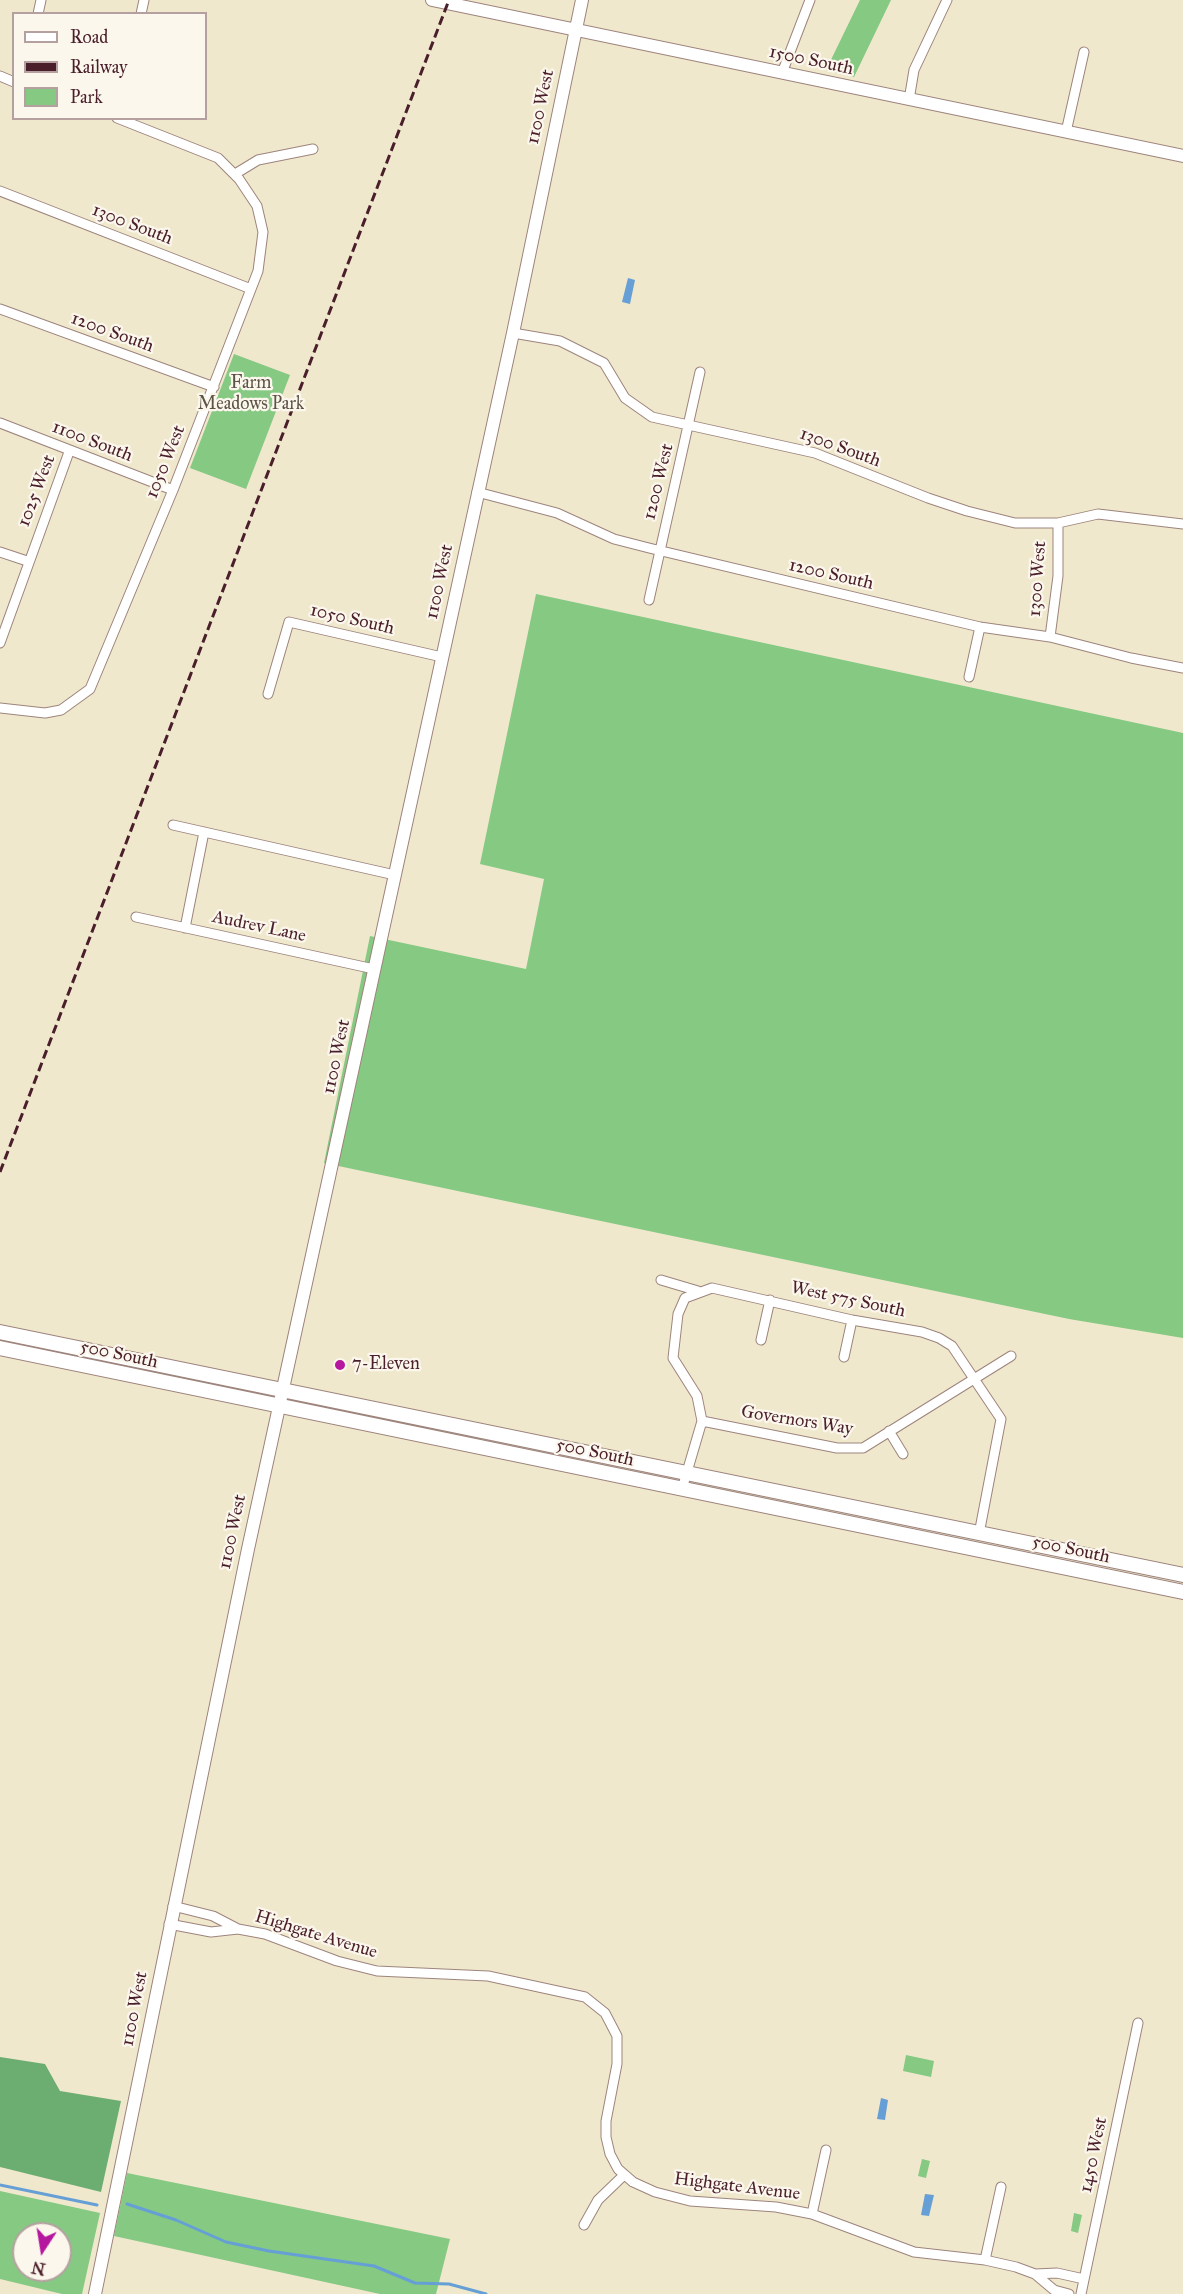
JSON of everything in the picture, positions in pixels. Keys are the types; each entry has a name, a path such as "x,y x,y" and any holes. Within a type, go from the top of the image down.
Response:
{"main road":[{"name":"500 South","path":"0,1332 1183,1575"},
{"name":"500 South","path":"0,1348 1183,1592"}],"street":[{"name":"1500 South","path":"432,0 1183,156"},
{"name":"1100 West","path":"95,2294 173,1906 282,1390 513,333 582,0"},
{"path":"782,73 792,41 810,0"},
{"path":"909,100 914,70 947,0"},
{"path":"1066,132 1084,52"},
{"path":"122,120 218,158 237,176 258,160 313,148"},
{"name":"1050 West","path":"0,708 45,713 61,710 90,689 214,387 258,271 263,232 257,206 237,176"},
{"name":"1300 South","path":"0,191 251,289"},
{"name":"1200 South","path":"0,309 214,387"},
{"name":"1300 South","path":"513,333 560,341 604,363 625,398 652,417 815,453 967,511 1015,523 1058,523 1098,514 1183,524"},
{"name":"1200 West","path":"649,600 690,425 700,372"},
{"name":"1100 South","path":"0,423 69,452 172,490"},
{"name":"1025 West","path":"0,643 27,561 69,452"},
{"name":"1200 South","path":"477,492 558,513 614,539 980,627 1050,637 1131,658 1183,668"},
{"name":"1300 West","path":"1050,637 1058,576 1058,523"},
{"path":"0,552 27,561"},
{"name":"1050 South","path":"268,694 289,622 442,657"},
{"path":"969,676 980,627"},
{"path":"173,825 395,875"},
{"path":"185,928 204,832"},
{"name":"Audrev Lane","path":"136,917 374,969"},
{"name":"West 575 South","path":"661,1280 698,1291 712,1288 852,1320 922,1332 952,1346 1001,1419 979,1534"},
{"path":"682,1490 702,1421 697,1396 673,1358 678,1314 685,1298 698,1291"},
{"path":"761,1340 770,1300"},
{"path":"844,1357 852,1320"},
{"name":"Governors Way","path":"702,1421 851,1449 863,1448 1011,1356"},
{"path":"890,1431 903,1454"},
{"name":"Highgate Avenue","path":"173,1906 213,1916 238,1929 275,1937 337,1961 377,1971 496,1977 572,1992 596,2004 605,2013 616,2036 618,2064 605,2129 610,2154 624,2175 644,2187 679,2199 714,2205 776,2207 812,2214 914,2252 985,2260 1035,2274 1057,2273 1084,2279"},
{"name":"Highgate Avenue","path":"170,1924 211,1932 238,1929"},
{"name":"1450 West","path":"1081,2294 1138,2023"},
{"path":"812,2214 826,2150"},
{"path":"584,2225 598,2200 624,2175"},
{"path":"985,2260 1000,2187"},
{"name":"Highgate Avenue","path":"1035,2274 1054,2290 1069,2294"}],"green space":[{"path":"860,0 891,0 854,77 826,70"},
{"name":"Farm Meadows Park","path":"234,354 290,375 246,489 190,468"},
{"path":"536,594 1183,733 1183,1338 1069,1319 324,1163 370,936 526,969 544,879 480,864"},
{"path":"906,2055 934,2061 931,2077 903,2071"},
{"path":"0,2057 45,2064 60,2091 121,2101 101,2192 0,2167"},
{"path":"922,2159 930,2161 926,2178 918,2176"},
{"path":"127,2173 450,2239 436,2294 380,2294 114,2236"},
{"path":"0,2191 100,2213 82,2294 62,2294 12,2282 72,2282 72,2222 12,2222 12,2282 0,2279"},
{"path":"1074,2213 1082,2215 1078,2233 1071,2231"}],"water":[{"path":"628,278 635,280 630,304 622,302"},
{"path":"881,2098 888,2100 885,2120 877,2119"},
{"path":"925,2194 934,2195 929,2216 921,2215"}],"waterway":[{"path":"0,2185 97,2205"},
{"path":"127,2204 176,2220 226,2242 269,2251 374,2266 415,2283 449,2284 486,2294"}],"railway":[{"path":"0,1172 449,0"}],"place":[{"name":"7-Eleven","path":"340,1365"}]}
